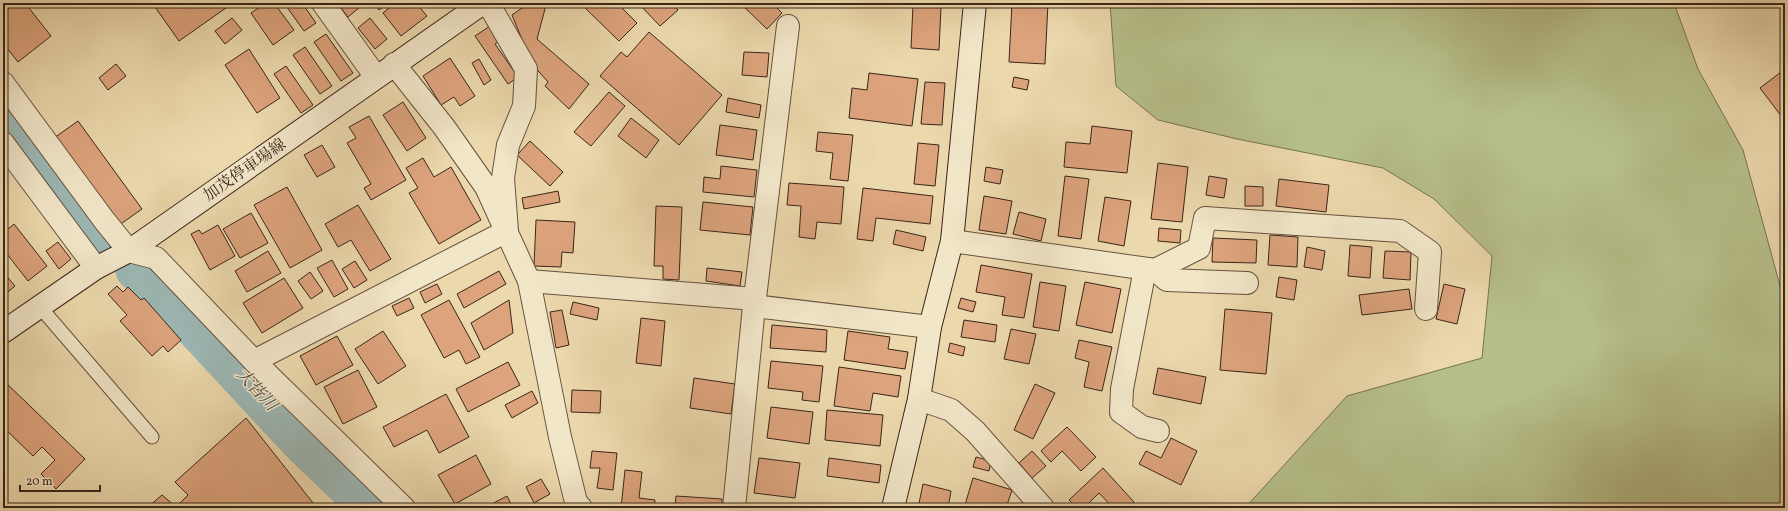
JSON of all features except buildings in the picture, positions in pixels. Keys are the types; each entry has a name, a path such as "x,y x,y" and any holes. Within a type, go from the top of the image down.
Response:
{"street":[{"path":"323,3 376,78"},
{"name":"加茂停車場線","path":"3,332 96,268 129,251 483,3"},
{"path":"488,3 526,69 524,106 508,145 503,178 506,231"},
{"path":"893,508 919,399 930,327 952,241 975,3"},
{"path":"734,508 755,303 788,26"},
{"path":"394,64 444,127 486,187 529,281 560,437 576,502 581,508"},
{"path":"3,83 104,220 129,251 156,258 254,361 404,508"},
{"path":"3,143 96,268"},
{"path":"1150,270 1199,248 1205,218 1400,231 1430,252 1426,309"},
{"path":"254,361 506,231"},
{"path":"952,241 1150,270 1166,280 1247,283"},
{"path":"1150,270 1122,389 1121,412 1142,427 1158,431"},
{"path":"529,281 755,303 930,327"},
{"path":"919,399 951,410 974,431 1043,508"}],"lane":[{"path":"40,307 152,437"}],"green space":[{"path":"1110,3 1674,3 1698,69 1743,150 1785,304 1785,508 1245,508 1347,396 1482,358 1492,256 1434,199 1383,168 1237,139 1158,120 1116,86"}],"waterway":[{"name":"大皆川","path":"3,105 99,238"},
{"name":"大皆川","path":"139,268 158,283 305,441 375,508"}]}
